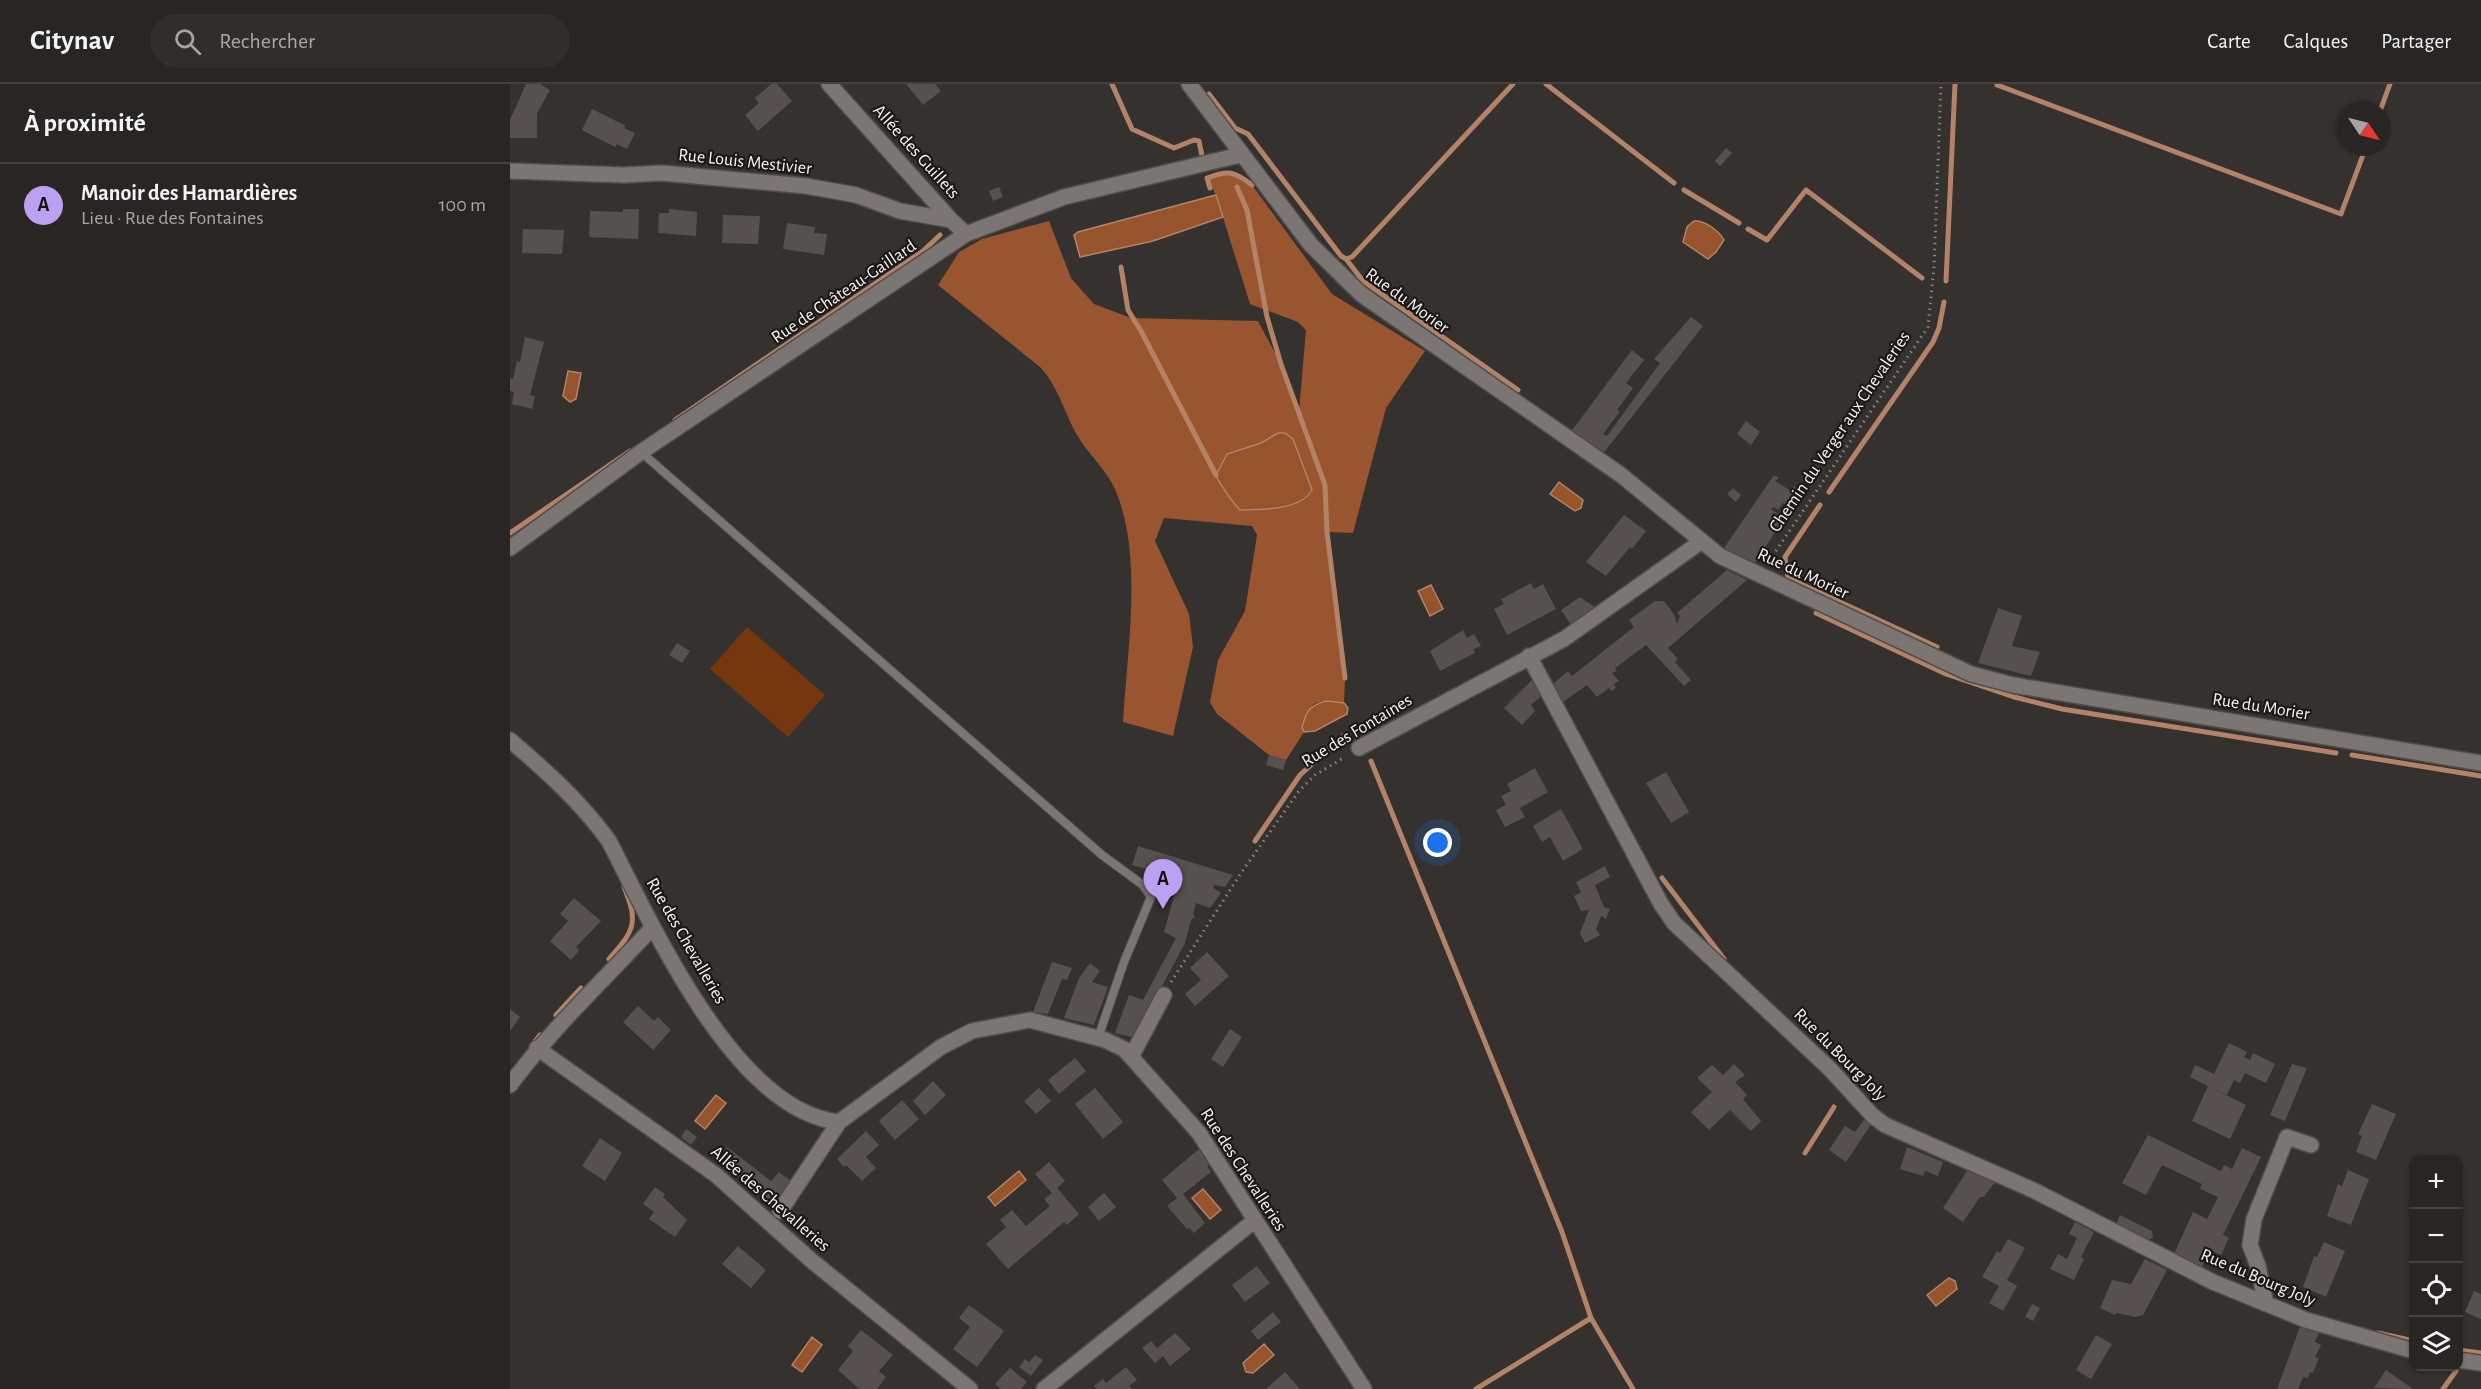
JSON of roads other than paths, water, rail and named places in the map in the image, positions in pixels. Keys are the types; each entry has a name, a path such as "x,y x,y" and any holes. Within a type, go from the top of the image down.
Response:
{"street":[{"name":"Allée des Guillets","path":"829,84 951,220"},
{"name":"Rue du Morier","path":"1189,84 1240,154 1311,244 1361,294 1621,475 1720,556 1971,674 1992,680 2481,763"},
{"name":"Rue de Château-Gaillard","path":"510,548 641,452 966,234 1064,197 1240,154"},
{"name":"Rue Louis Mestivier","path":"510,171 624,176 662,173 806,186 856,195 900,211 951,220"},
{"path":"951,220 966,234"},
{"name":"Rue des Fontaines","path":"1359,748 1564,639 1702,541"},
{"name":"Rue du Bourg Joly","path":"1529,656 1661,904 1674,922 1830,1069 1873,1116 1885,1125 2035,1191 2213,1282 2306,1320 2409,1350"},
{"name":"Rue des Chevalleries","path":"510,740 553,777 609,841 653,927 704,1014 748,1070 776,1095 818,1120 838,1122 940,1047 972,1031 1030,1020 1098,1038 1132,1055 1199,1133 1364,1389"},
{"path":"510,1085 537,1048 568,1019 653,927"},
{"path":"1132,1055 1164,995"},
{"name":"Allée des Chevalleries","path":"537,1048 716,1175 812,1261 970,1389"},
{"path":"780,1211 838,1122"},
{"path":"2266,1304 2258,1266 2250,1245 2254,1219 2287,1137 2311,1145"},
{"path":"1044,1389 1254,1221"},
{"path":"2463,1361 2481,1363"}],"lane":[{"path":"641,452 1102,855 1143,885 1151,897 1124,962 1098,1038"}],"waterway":[{"path":"1112,84 1132,129 1174,148 1194,140 1199,141 1202,156"},
{"path":"1209,94 1235,128 1248,134 1341,256 1346,259 1352,257 1513,84"},
{"path":"1546,84 1674,183"},
{"path":"1946,281 1955,84"},
{"path":"2383,102 2390,84"},
{"path":"1997,85 2341,214 2363,156"},
{"path":"1210,188 1207,178 1226,173 1240,177 1252,185"},
{"path":"1237,187 1247,210 1267,317 1281,364 1325,485 1327,532 1345,678"},
{"path":"1684,190 1739,223"},
{"path":"1748,229 1767,240 1806,190 1922,278"},
{"path":"675,420 923,251 940,235"},
{"path":"1346,259 1363,281 1518,390"},
{"path":"1121,267 1128,310 1216,475"},
{"path":"1829,492 1933,342 1939,328 1944,302"},
{"path":"510,533 630,451"},
{"path":"1820,505 1785,557 1788,578 1937,647"},
{"path":"1816,613 1946,674 2014,697 2062,709 2336,753"},
{"path":"1255,841 1300,775 1343,736"},
{"path":"2352,755 2481,776"},
{"path":"1371,761 1562,1232 1591,1318 1633,1389"},
{"path":"1662,878 1724,959"},
{"path":"609,959 624,941 632,926 632,910 624,887"},
{"path":"556,1015 581,988"},
{"path":"532,1045 540,1035"},
{"path":"1805,1153 1834,1107"},
{"path":"1476,1389 1591,1318"},
{"path":"2378,1333 2409,1340"},
{"path":"2463,1351 2481,1353"},
{"path":"2443,1389 2456,1371"}],"place":[{"name":"Manoir des Hamardières","path":"1163,909"}]}
